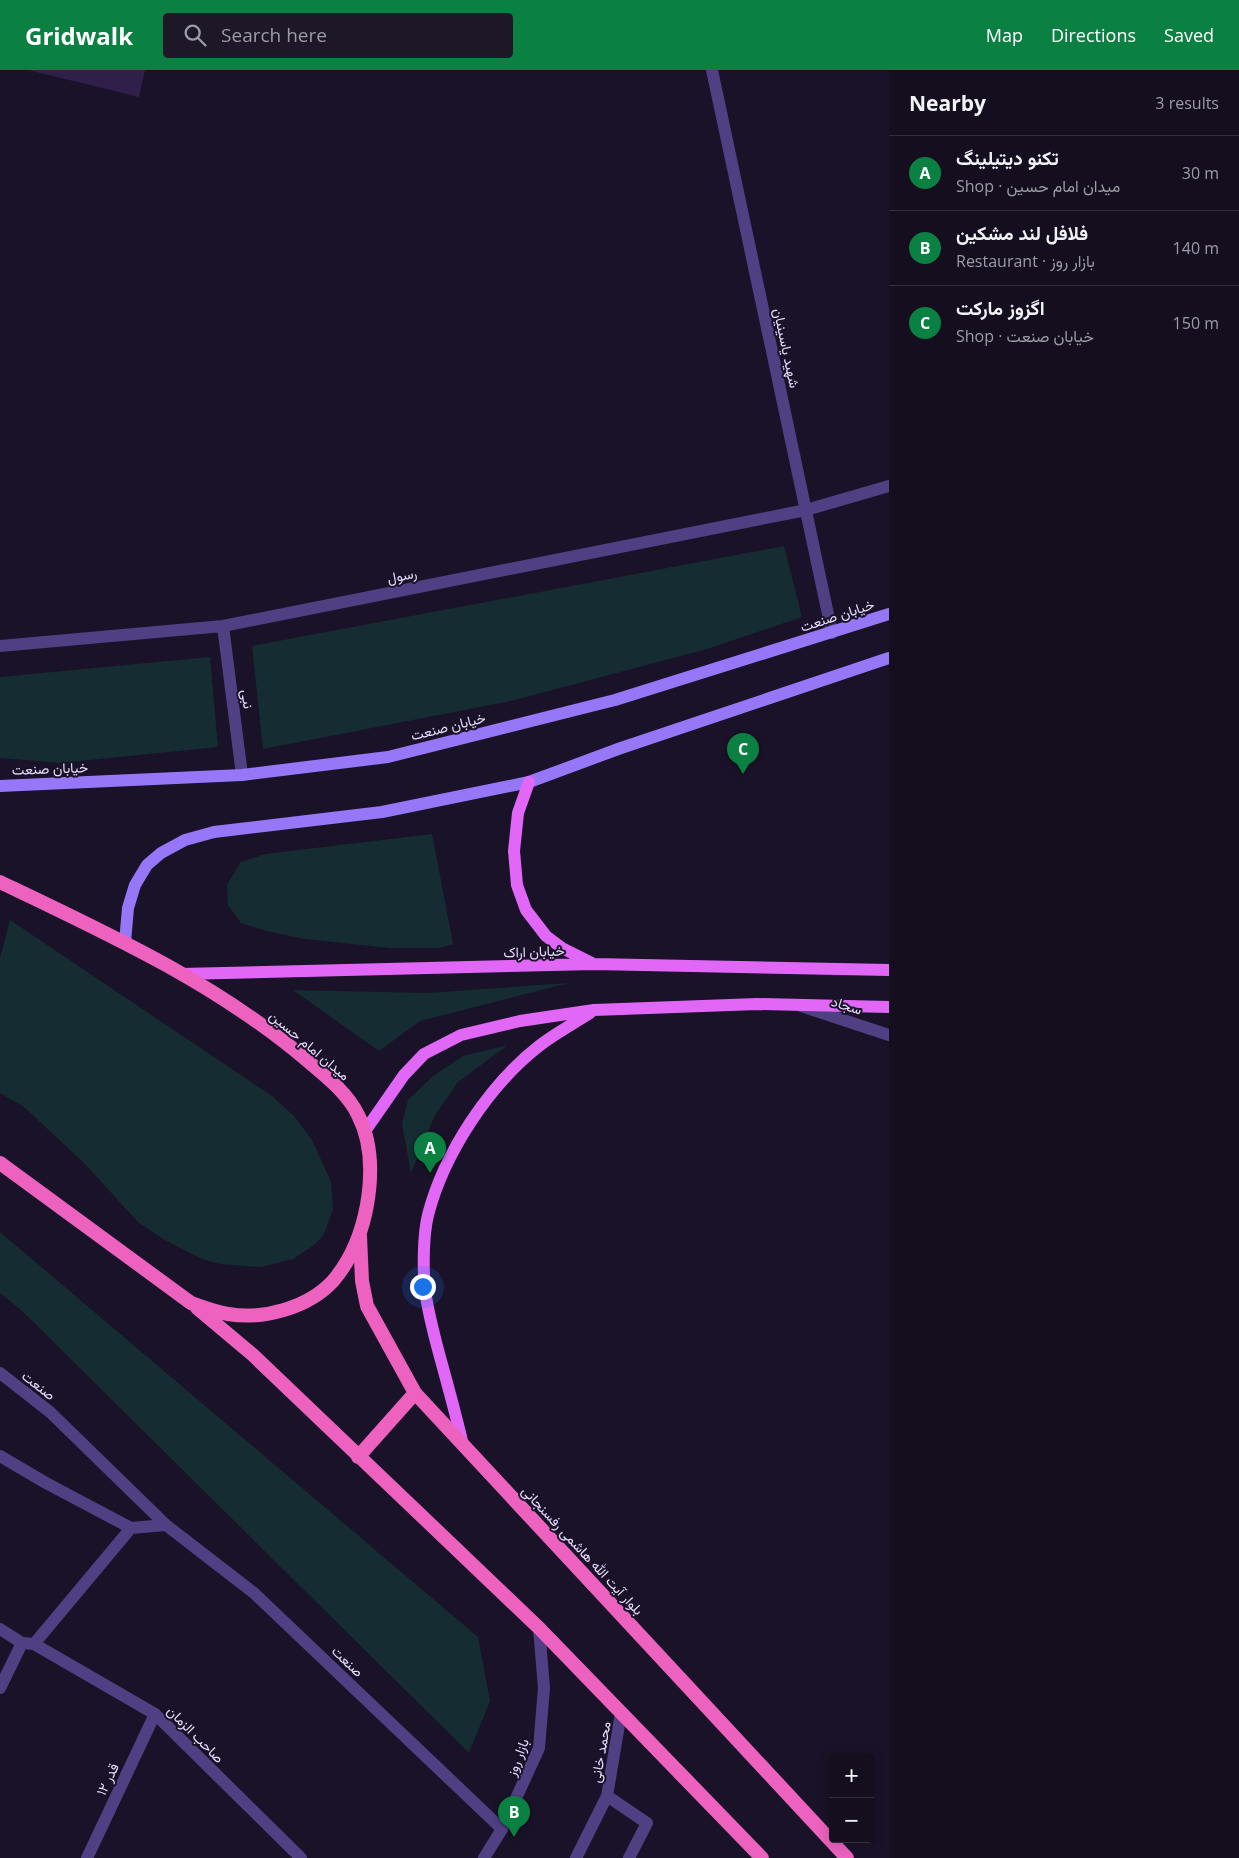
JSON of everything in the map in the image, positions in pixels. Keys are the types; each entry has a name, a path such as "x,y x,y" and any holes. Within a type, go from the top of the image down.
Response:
{"highway":[{"name":"میدان امام حسین","path":"0,882 125,942 244,1012 292,1047 330,1080 358,1114 365,1131 369,1159 369,1193 360,1230 346,1262 327,1287 302,1302 265,1315 247,1316 227,1314 191,1303 0,1163"},
{"name":"بلوار آیت الله هاشمی رفسنجانی","path":"360,1230 362,1281 367,1306 415,1393 847,1858"},
{"path":"191,1303 253,1355 539,1628 762,1858"},
{"path":"358,1456 415,1393"}],"main road":[{"name":"خیابان صنعت","path":"0,786 242,776 388,757 615,700 889,614"},
{"path":"125,942 128,908 135,885 147,865 161,853 185,840 214,832 382,812 529,782 621,748 889,658"},
{"path":"529,782 518,813 514,851 517,885 526,910 546,936 562,948 594,964"},
{"name":"خیابان اراک","path":"180,974 594,964 889,970"},
{"path":"365,1131 404,1075 424,1054 461,1035 520,1020 594,1010 757,1004 889,1007"},
{"path":"463,1445 434,1334 426,1291 425,1250 428,1216 440,1182 459,1142 484,1103 510,1072 539,1046 594,1010"}],"street":[{"name":"شهید یاسینیان","path":"712,70 832,633"},
{"name":"رسول","path":"0,646 224,626 806,510 889,486"},
{"name":"نبی","path":"224,626 242,776"},
{"name":"سجاد","path":"796,1005 889,1035"},
{"name":"صنعت","path":"0,1373 50,1412 166,1525 254,1593 502,1829"},
{"path":"0,1456 46,1483 131,1528 166,1525"},
{"path":"0,1688 28,1644 131,1528"},
{"name":"بازار روز","path":"484,1858 502,1829 539,1748 544,1688 539,1628"},
{"name":"صاحب الزمان","path":"0,1629 154,1714 301,1858"},
{"name":"محمد خانی","path":"576,1858 607,1796 622,1713"},
{"name":"قدر ۱۲","path":"86,1858 154,1714"},
{"name":"محمد خانی","path":"607,1796 647,1823 629,1858"}],"green space":[{"path":"784,546 802,617 707,649 511,701 263,749 252,646"},
{"path":"210,657 218,747 60,763 0,758 0,677"},
{"path":"432,834 453,944 439,948 390,948 304,939 241,923 228,905 227,885 241,862 265,854"},
{"path":"10,920 272,1096 294,1116 312,1140 331,1182 333,1209 322,1237 314,1245 293,1259 261,1267 220,1264 202,1259 163,1239 138,1222 84,1163 24,1107 0,1093 0,958"},
{"path":"569,983 420,1021 379,1051 293,990 427,993"},
{"path":"508,1045 458,1082 435,1115 411,1173 402,1124 408,1100 433,1076 463,1056"},
{"path":"0,1232 478,1637 490,1701 469,1753 21,1310 0,1293"}],"building":[{"path":"28,70 145,70 139,97"}],"place":[{"name":"اگزوز مارکت","path":"743,774"},
{"name":"تکنو دیتیلینگ","path":"430,1173"},
{"name":"فلافل لند مشکین","path":"514,1837"}]}
